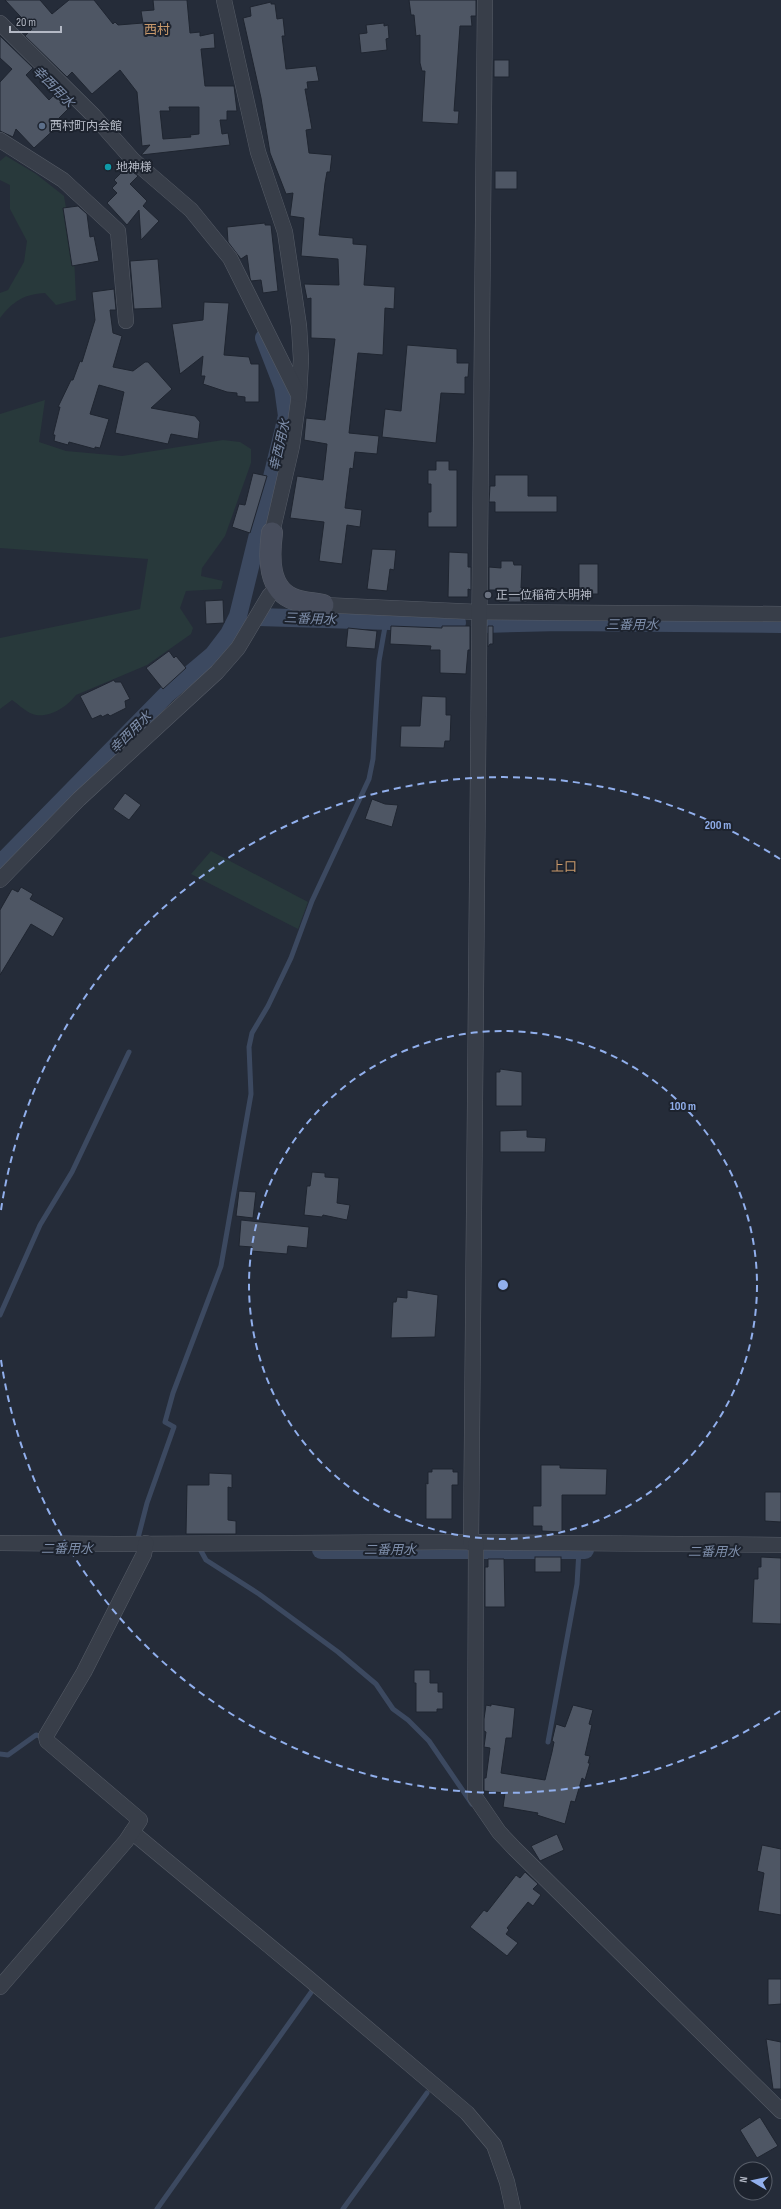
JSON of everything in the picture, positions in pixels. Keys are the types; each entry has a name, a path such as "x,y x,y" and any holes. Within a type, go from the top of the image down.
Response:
{"street":[{"path":"224,0 258,152 285,232 299,326 301,359 299,396 292,446 272,533 270,563 272,575 278,587 294,600 323,605 478,612 781,614"},
{"path":"485,0 478,612 475,1797 499,1832 514,1848 781,2111"},
{"path":"0,23 94,116 133,160 191,210 230,258 299,396"},
{"path":"0,140 63,180 118,231 126,321"},
{"path":"0,880 79,799 217,672 238,648 266,601 278,587"},
{"path":"0,1542 475,1547 781,1545"},
{"path":"0,1986 132,1832 140,1820 47,1741 46,1736 88,1665 144,1554 146,1543"},
{"path":"132,1832 320,1988 467,2113 494,2145 507,2182 513,2209"}],"shaded area":[{"path":"6,156 36,174 64,196 74,256 76,300 56,305 45,293 31,295 15,303 0,318 0,293 8,290 24,262 27,241 10,209 10,185 0,180 0,161"},
{"path":"45,400 39,442 66,451 122,456 223,440 240,442 251,449 251,463 225,536 202,568 201,576 223,581 221,589 186,591 180,608 193,628 191,634 147,665 76,695 72,700 56,712 36,715 30,713 12,700 0,709 0,638 140,609 148,559 0,548 0,414"},
{"path":"211,851 308,902 298,929 191,874"}],"building":[{"path":"5,0 40,0 52,14 69,0 94,0 113,24 115,22 118,25 143,23 141,11 154,10 153,0 187,0 190,33 200,32 200,36 214,33 215,48 201,49 205,86 234,86 237,111 227,111 227,120 220,120 222,134 228,133 230,145 141,155 150,145 142,146 137,92 120,70 92,94 72,72 67,77 25,36 32,29","holes":["169,107 199,107 199,134 190,135 191,137 163,139 160,111 170,111"]},
{"path":"409,0 476,0 476,16 471,16 472,26 460,26 454,111 459,111 458,124 422,122 425,71 422,71 420,63 420,35 416,36 414,15 411,15"},
{"path":"271,2 271,4 275,4 277,19 283,18 285,36 282,36 286,69 316,66 319,81 307,82 308,89 305,89 312,129 306,130 309,153 332,155 330,172 327,172 325,183 319,235 353,238 353,244 367,245 364,285 395,287 394,309 385,308 383,355 358,353 349,433 379,436 377,454 355,452 353,469 350,468 345,508 362,510 360,527 347,525 342,564 319,561 324,522 290,518 297,476 323,480 327,444 304,440 306,418 325,420 335,339 311,338 311,298 307,299 304,284 339,285 338,259 301,256 304,218 290,216 293,193 286,194 270,153 261,98 243,18 251,16 250,7"},
{"path":"384,23 384,26 388,25 389,38 386,39 387,50 361,53 359,34 367,33 366,25"},
{"path":"0,36 33,68 26,75 49,100 55,94 69,108 56,121 59,125 34,148 16,129 13,137 0,131 0,82 12,69 0,58"},
{"path":"494,60 509,60 509,77 494,77"},
{"path":"127,167 138,176 130,184 147,201 143,206 159,221 141,240 139,210 127,225 107,203 117,193 112,188 117,183 114,180"},
{"path":"495,171 517,171 517,189 495,189"},
{"path":"78,206 87,214 90,237 94,236 99,261 72,266 63,208"},
{"path":"265,223 265,225 271,225 278,291 263,293 261,280 251,281 247,255 241,259 228,242 227,227"},
{"path":"158,259 162,308 134,309 130,261"},
{"path":"114,289 116,310 110,310 113,333 122,336 113,367 133,371 145,362 148,362 172,389 151,408 195,416 200,422 198,439 171,434 168,444 115,433 124,392 99,385 90,414 109,419 100,448 95,447 95,449 69,442 68,445 54,441 55,435 53,435 60,407 58,407 71,380 73,380 80,361 82,362 95,320 92,292"},
{"path":"204,302 229,303 224,355 249,357 251,364 259,364 259,402 245,402 245,397 237,396 237,393 227,392 203,384 205,376 201,376 203,356 180,374 172,324 203,320"},
{"path":"407,345 457,349 457,363 469,363 468,377 465,377 465,394 441,393 436,443 382,437 385,409 401,411"},
{"path":"436,461 449,461 449,470 457,470 457,527 428,527 428,512 431,512 431,484 428,484 428,470 436,470"},
{"path":"253,473 267,476 250,533 232,527 239,504 245,505"},
{"path":"495,475 528,475 528,496 557,496 557,512 495,512 495,502 489,502 490,486 495,486"},
{"path":"372,549 396,550 394,570 390,569 387,591 367,589"},
{"path":"449,552 468,553 468,567 471,567 471,590 468,589 468,597 448,597"},
{"path":"501,561 513,561 514,565 522,565 521,588 527,588 527,602 499,602 499,590 489,590 489,567 501,568"},
{"path":"579,564 598,564 598,594 579,594"},
{"path":"223,600 224,623 206,624 205,601"},
{"path":"391,626 442,628 442,626 470,626 470,650 468,650 466,674 440,673 440,650 430,650 431,646 390,644"},
{"path":"488,626 493,626 493,644 490,644 488,647"},
{"path":"348,628 377,631 375,649 346,647"},
{"path":"169,651 174,658 176,656 186,668 163,689 146,668"},
{"path":"114,680 115,682 121,682 130,699 125,701 126,708 110,716 108,714 102,717 101,715 92,719 80,696"},
{"path":"422,696 446,697 446,715 451,715 450,741 445,741 444,748 400,747 401,726 420,726"},
{"path":"125,793 141,805 129,820 113,809"},
{"path":"372,799 385,804 398,805 392,827 365,819"},
{"path":"21,887 33,894 30,899 64,918 53,937 31,924 0,975 0,910 12,889 18,892"},
{"path":"500,1069 522,1072 522,1106 496,1106 496,1072 500,1072"},
{"path":"527,1130 527,1137 546,1138 545,1152 500,1152 500,1131"},
{"path":"312,1172 325,1173 325,1177 339,1178 337,1203 350,1205 347,1220 323,1215 322,1217 304,1215 307,1186 310,1186"},
{"path":"239,1191 256,1192 253,1218 236,1216"},
{"path":"241,1220 309,1227 307,1248 288,1246 287,1254 251,1251 252,1247 239,1246"},
{"path":"407,1290 438,1295 435,1337 391,1338 393,1302 396,1302 397,1297 407,1298"},
{"path":"541,1465 560,1465 560,1468 607,1469 606,1495 562,1495 562,1532 542,1531 542,1526 533,1526 533,1506 541,1506"},
{"path":"432,1469 453,1469 453,1472 458,1472 458,1485 452,1485 452,1519 426,1519 426,1483 428,1484 428,1472 432,1472"},
{"path":"209,1473 232,1474 232,1488 228,1487 228,1520 236,1521 236,1534 186,1534 187,1485 209,1485"},
{"path":"765,1492 781,1492 781,1522 765,1521"},
{"path":"535,1557 561,1557 561,1572 535,1572"},
{"path":"761,1557 781,1558 781,1624 752,1623 754,1579 758,1579 758,1567 761,1567"},
{"path":"488,1559 504,1559 505,1607 485,1607 485,1567 488,1567"},
{"path":"414,1670 430,1670 430,1683 438,1683 438,1692 443,1692 443,1709 437,1709 437,1712 416,1712 416,1683 414,1683"},
{"path":"491,1704 515,1708 512,1738 506,1738 501,1773 545,1780 554,1742 552,1741 556,1724 565,1727 573,1705 593,1710 589,1724 592,1725 585,1755 590,1756 588,1763 590,1763 585,1780 582,1778 575,1802 571,1801 565,1824 537,1815 538,1813 503,1807 505,1793 484,1791 484,1778 486,1778 490,1748 484,1747 486,1732 484,1731 484,1719 486,1705 491,1706"},
{"path":"557,1834 564,1850 540,1861 531,1846"},
{"path":"762,1845 781,1849 781,1915 758,1911 764,1873 757,1871"},
{"path":"525,1872 538,1884 533,1889 541,1895 533,1906 528,1902 507,1928 509,1930 506,1934 518,1943 507,1956 470,1927 484,1910 487,1912 516,1875 520,1878"},
{"path":"768,1979 781,1979 781,2004 768,2005"},
{"path":"766,2039 781,2042 781,2089 773,2089"},
{"path":"760,2117 778,2146 757,2158 740,2130"}],"waterway":[{"name":"幸西用水","path":"0,864 168,693 213,655 229,634 238,616 287,416 283,387 264,338"},
{"name":"三番用水","path":"258,617 457,623"},
{"path":"138,1538 147,1503 174,1427 165,1422 173,1393 221,1266 251,1094 249,1047 252,1033 268,1006 291,958 312,901 369,779 373,759 379,661 386,621"},
{"name":"三番用水","path":"483,624 561,622 781,624"},
{"path":"0,1315 40,1225 72,1172 129,1052"},
{"path":"200,1549 206,1560 259,1594 338,1652 376,1684 393,1709 408,1720 429,1741 472,1804"},
{"name":"二番用水","path":"321,1550 585,1550"},
{"path":"548,1742 577,1584 579,1550"},
{"path":"0,1754 8,1755 36,1735 41,1736"},
{"path":"157,2209 312,1991"},
{"path":"343,2209 427,2093"}],"place":[{"name":"西村町内会館","path":"42,126"},
{"name":"地神様","path":"108,167"},
{"name":"正一位稲荷大明神","path":"488,595"}],"district":[{"name":"西村","path":"157,29"},
{"name":"上口","path":"564,866"}]}
